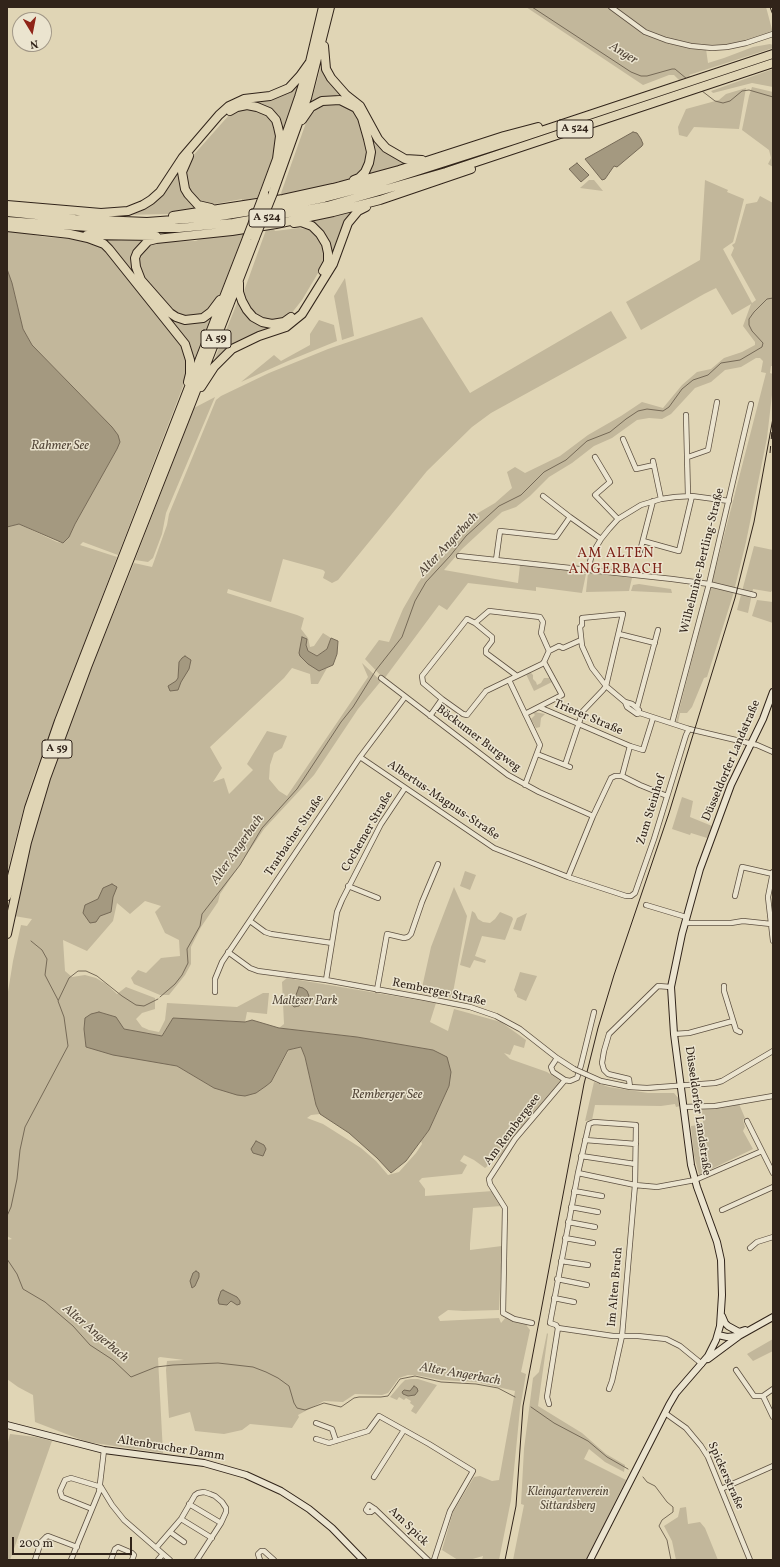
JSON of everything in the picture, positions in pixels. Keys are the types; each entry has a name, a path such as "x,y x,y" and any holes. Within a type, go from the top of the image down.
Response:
{"highway":[{"name":"A 59","path":"7,934 27,842 46,778 129,550 239,277 264,194 278,159 310,62 323,7"},
{"name":"A 59","path":"188,402 228,288 273,193 307,98 330,7"},
{"path":"323,37 326,69 331,78 341,90 360,106 378,139 386,148 405,159 424,160 438,157"},
{"name":"A 524","path":"7,212 75,219 147,222 214,217 324,198 370,186 773,54"},
{"path":"7,205 101,214 128,211 143,205 160,192 183,157 219,115 229,106 244,99 274,95 288,88 300,76 310,62"},
{"name":"A 524","path":"7,221 78,227 143,229 179,228 233,223 327,206 446,172 773,64"},
{"path":"292,138 311,107 322,101 340,100 356,108 362,118 368,139 371,152 369,163 359,178 333,188"},
{"path":"220,209 198,204 192,199 185,189 182,172 187,158 228,113 237,107 247,105 269,112 276,120 280,136 278,159"},
{"path":"108,220 118,218 169,216 283,199 369,179 511,134 576,119"},
{"path":"7,227 70,234 172,236 232,231 276,224 380,200 469,170 519,148"},
{"path":"188,402 214,367 232,349 259,336 286,328 302,314 333,264 348,223 358,211 380,200"},
{"path":"239,277 239,292 242,301 253,317 262,322 272,324 284,322 294,316 328,262 328,253 326,244 320,234 312,226 301,222 276,224"},
{"path":"70,234 96,241 109,249 185,344 190,360 188,402"},
{"path":"172,236 148,241 142,247 136,258 136,267 141,280 170,313 185,320 203,318 211,312 228,288"},
{"name":"A 59","path":"7,896 20,840 39,776 80,665 122,569"}],"main road":[{"name":"Düsseldorfer Landstraße","path":"590,1560 676,1393 703,1363 718,1335 722,1314 722,1269 714,1232 695,1180 674,1034 671,987 674,967 700,868 732,785 763,719 773,692"},
{"path":"722,1314 725,1323 738,1332 752,1328"},
{"path":"703,1363 739,1336 773,1317"},
{"path":"718,1335 730,1337 739,1336"},
{"name":"Altenbrucher Damm","path":"7,1427 20,1428 104,1450 204,1463 246,1475 264,1482 298,1501 319,1516 363,1560"}],"street":[{"path":"611,7 645,32 678,43 697,47 727,47 746,43 773,34"},
{"path":"688,457 708,450 717,402"},
{"name":"Wilhelmine-Bertling-Straße","path":"672,723 709,584 751,404"},
{"path":"643,541 679,551 690,496 686,416"},
{"path":"624,439 636,469 654,463 661,499"},
{"path":"595,457 610,482 595,495 618,519"},
{"path":"542,496 601,539"},
{"path":"588,570 592,554 601,539 618,519 636,508 661,499 690,496 729,501"},
{"path":"639,555 653,501"},
{"path":"496,560 500,531 556,537 570,517"},
{"path":"460,556 709,584 754,595"},
{"path":"475,623 489,611 540,617 543,622 542,633 549,651"},
{"path":"565,765 578,724 585,709 606,686 623,614 582,618 582,625 580,627 581,640 588,662 606,686 624,702 627,707 638,714 640,713 653,718 750,744 773,752"},
{"path":"517,676 486,653 486,649 492,641 492,637 475,623 467,619 421,679 423,683 442,699 466,715 486,691 517,676 544,662 549,651 559,646 563,648 581,640"},
{"path":"637,708 658,630"},
{"path":"619,634 655,643"},
{"path":"525,714 562,695 544,662"},
{"name":"Böckumer Burgweg","path":"381,678 508,776 593,816"},
{"path":"509,680 540,745 525,785"},
{"name":"Trarbacher Straße","path":"215,992 217,972 228,952 360,757 405,697"},
{"path":"430,716 442,699"},
{"path":"624,702 632,704 640,711 640,713"},
{"name":"Trierer Straße","path":"539,707 630,746 644,750 653,718"},
{"name":"Zum Steinhof","path":"631,896 635,893 654,838 689,728"},
{"name":"Trierer Straße","path":"622,776 630,746"},
{"path":"537,754 570,767"},
{"name":"Albertus-Magnus-Straße","path":"360,757 494,848 568,877 626,896 631,896"},
{"path":"568,877 610,778 622,776 667,796"},
{"name":"Cochemer Straße","path":"326,980 337,912 348,886 381,824 405,788"},
{"path":"377,990 386,934 404,938 411,934 422,902 438,864"},
{"path":"735,896 742,867 773,873 768,897 772,918 771,924 773,941"},
{"name":"Cochemer Straße","path":"348,886 378,898"},
{"path":"646,905 686,920 730,923 744,921 771,924"},
{"path":"250,921 271,934 332,943"},
{"name":"Remberger Straße","path":"228,952 250,968 258,971 326,980 470,1007 496,1016 520,1029 557,1058 574,1069 601,1081 630,1087 653,1088 722,1081 773,1052"},
{"path":"630,1087 630,1082 626,1077 608,1074 604,1070 602,1063 609,1034 658,986 671,987"},
{"path":"724,986 724,991 736,1030 740,1032"},
{"path":"557,1058 552,1064 552,1069 565,1080 570,1081 577,1078 594,1012"},
{"path":"674,1034 689,1033 733,1021"},
{"name":"Am Rembergsee","path":"532,1323 514,1319 503,1313 505,1208 490,1184 489,1179 515,1139 565,1080"},
{"path":"684,1108 715,1106 773,1096"},
{"path":"747,1120 773,1173"},
{"name":"Im Alten Bruch","path":"585,1140 589,1124 594,1122 636,1125 635,1185 622,1336 609,1389"},
{"path":"636,1144 585,1140 557,1279 550,1323 556,1325 558,1328 613,1336 652,1337 671,1341 703,1363"},
{"path":"578,1173 635,1185 657,1187 695,1180 762,1151"},
{"path":"581,1156 636,1164"},
{"path":"722,1210 773,1187"},
{"path":"574,1191 602,1196"},
{"path":"571,1207 598,1212"},
{"path":"568,1222 595,1227"},
{"path":"750,1248 757,1242 773,1237"},
{"path":"565,1238 593,1243"},
{"path":"561,1261 588,1265"},
{"path":"557,1279 587,1285"},
{"path":"554,1298 574,1302"},
{"path":"549,1404 547,1397 558,1328"},
{"path":"736,1370 754,1396 763,1396 773,1389"},
{"path":"763,1396 773,1417"},
{"name":"Spickerstraße","path":"665,1413 686,1428 701,1446 721,1489 750,1560"},
{"path":"316,1439 329,1443 368,1431 379,1416 473,1471 450,1511 434,1560"},
{"path":"316,1424 332,1428 336,1441"},
{"path":"374,1478 404,1430"},
{"path":"71,1560 101,1487 104,1450"},
{"path":"721,1489 773,1466"},
{"path":"92,1509 62,1497 60,1490 65,1480 71,1478 101,1487 121,1517 170,1560"},
{"path":"156,1548 181,1519 189,1504 198,1493 204,1492 215,1496 226,1508 222,1523 197,1560"},
{"path":"189,1504 222,1523"},
{"name":"Am Spick","path":"375,1509 428,1560"},
{"path":"181,1519 212,1538"},
{"path":"170,1532 184,1542"},
{"path":"35,1560 41,1542 48,1536 77,1547"},
{"path":"111,1560 115,1549 118,1547 132,1553 134,1555 132,1560"},
{"path":"260,1560 258,1554 261,1551 264,1551 274,1560"},
{"path":"158,1560 163,1554"}],"green space":[{"path":"526,7 610,7 645,32 706,49 708,63 753,47 770,44 773,45 773,48 689,75 691,77 679,80 674,75 669,75 643,85"},
{"path":"612,7 766,7 773,33 746,41 714,47 683,44 645,31"},
{"path":"323,59 350,99 310,106"},
{"path":"773,69 773,87 752,83 713,93 711,91"},
{"path":"300,81 283,131 281,123 276,115 240,103"},
{"path":"752,87 773,92 773,167 768,164 771,158 769,150 742,130"},
{"path":"746,88 739,129 694,127 687,137 679,135 678,127 686,109 719,100 726,94"},
{"path":"332,101 354,110 360,119 369,152 363,170 351,180 340,184 339,181 314,190 280,196 308,117 315,108"},
{"path":"247,107 267,114 275,122 278,144 256,201 243,203 242,199 210,205 199,201 189,190 186,177 190,159 230,114 238,109"},
{"path":"367,124 376,140 414,163 364,179 368,173"},
{"path":"177,170 200,208 169,214 121,215 145,207"},
{"path":"589,180 594,180 603,191 580,188"},
{"path":"705,180 744,199 733,242 723,249 752,303 756,300 731,255 734,248 732,245 735,243 746,204 757,202 760,196 773,203 773,366 771,366 770,373 773,374 773,386 767,438 746,542 733,595 707,677 704,678 692,707 687,713 680,713 678,722 676,722 766,373 761,372 763,361 760,358 756,358 741,367 725,370 711,382 695,388 671,414 662,419 649,418 637,420 612,438 594,446 572,463 549,477 530,496 516,507 502,512 462,549 444,570 518,583 520,565 582,572 583,574 586,574 582,593 536,587 536,591 468,583 447,610 439,605 384,679 365,659 379,640 389,642 403,609 418,583 436,558 478,513 495,503 512,488 507,472 515,467 525,473 560,456 588,435 642,402 663,408 682,385 697,372 711,369 724,358 742,352 755,345 755,342 743,326 751,304 732,315 716,288 641,330 626,302 700,260"},
{"path":"359,208 332,261 330,253 306,221"},
{"path":"273,228 275,231 299,228 311,230 320,237 324,246 324,263 302,300 291,314 283,319 275,321 266,320 251,311 245,300 244,291 266,230"},
{"path":"7,230 45,237 85,240 102,246 184,345 188,360 185,381 118,555 83,542 80,545 117,557 34,776 24,807 7,873 7,527 19,524 57,542 63,543 69,537 117,449 112,427 32,345 23,329 12,283 7,269"},
{"path":"244,233 217,302 202,316 185,318 171,311 142,276 138,263 139,258 142,251 151,242 196,241 204,237"},
{"path":"98,237 147,238 137,247 138,278 116,251"},
{"path":"345,278 354,336 342,340 334,296"},
{"path":"239,298 246,313 281,325 258,333 211,368"},
{"name":"Malteser Park","path":"611,311 627,338 491,413 472,427 427,471 338,580 332,583 323,578 325,572 323,570 283,559 271,602 228,589 227,593 304,618 301,629 308,638 310,647 314,646 323,633 331,638 327,649 317,656 308,651 300,640 319,671 327,668 318,684 311,684 310,674 292,668 284,678 210,747 222,768 213,782 224,778 229,794 253,770 247,764 267,731 287,736 282,748 274,753 270,765 269,779 279,791 287,796 368,677 362,663 381,681 358,709 314,775 264,829 220,894 218,902 201,927 191,947 191,964 185,975 169,995 160,995 134,984 131,978 138,970 146,973 161,958 180,956 179,940 165,933 155,912 161,906 145,901 130,914 117,903 113,921 87,951 63,940 65,971 72,977 85,975 96,978 106,984 117,994 126,987 155,998 155,1009 142,1013 136,1019 142,1027 149,1030 159,1032 165,1020 167,1003 237,1007 263,993 269,993 267,1014 247,1012 245,1022 173,1018 162,1036 123,1029 116,1017 99,1012 84,1023 86,1047 177,1066 214,1088 256,1093 271,1082 289,1050 301,1047 305,1057 316,1105 320,1114 311,1115 307,1118 323,1124 361,1148 376,1161 388,1175 399,1172 416,1153 422,1144 421,1141 429,1130 449,1086 433,1050 357,1037 279,1028 284,1024 282,982 287,978 436,1003 430,1022 448,1031 454,1009 501,1022 526,1040 524,1048 514,1045 510,1055 504,1053 510,1059 547,1072 562,1082 503,1154 485,1168 464,1155 460,1161 467,1165 462,1174 422,1178 419,1181 425,1189 425,1196 493,1191 502,1206 473,1208 470,1244 470,1250 502,1246 499,1310 448,1310 438,1317 440,1321 499,1318 501,1323 507,1316 529,1322 527,1326 530,1330 521,1372 526,1374 520,1409 511,1500 499,1560 482,1560 483,1556 469,1560 458,1560 442,1550 453,1512 474,1477 480,1476 492,1481 499,1480 515,1391 476,1382 441,1380 408,1375 399,1378 388,1393 382,1395 355,1394 343,1402 324,1401 298,1415 299,1417 292,1428 250,1424 242,1430 224,1434 195,1431 190,1412 169,1418 166,1370 167,1361 184,1360 160,1357 158,1358 163,1453 87,1442 35,1422 33,1395 7,1379 7,1240 12,1239 7,1236 7,998 21,925 27,926 32,919 14,916 31,843 50,779 91,669 134,563 152,567 167,525 169,514 216,400 221,396 269,373 328,349 422,317 470,393"},
{"path":"166,313 177,320 213,314 194,365 191,348 187,339"},
{"path":"319,320 334,325 337,341 241,382 274,355 281,361 310,345 310,334"},
{"path":"215,397 166,513 162,534 153,558 148,562 135,560 194,408"},
{"path":"754,546 773,550 773,589 771,592 753,589 748,613 737,610"},
{"path":"588,573 632,578 629,591 586,592"},
{"path":"639,584 671,589 672,593 631,591 633,585"},
{"path":"757,600 773,602 773,623 752,616"},
{"path":"530,672 533,675 533,679 537,685 541,683 544,678 550,678 552,682 534,691 526,674"},
{"path":"533,713 545,714 541,718 540,727 536,728 531,719 535,715"},
{"path":"682,797 693,801 690,817 712,826 707,838 691,833 690,835 672,829"},
{"path":"465,871 476,875 470,890 460,886"},
{"path":"454,887 467,916 452,998 421,992 431,947"},
{"path":"472,911 478,919 483,922 490,923 500,912 512,917 513,919 505,940 482,936 475,956 486,960 485,963 474,960 470,968 460,965"},
{"path":"527,913 521,931 513,929 517,918"},
{"path":"520,972 537,976 526,1001 517,997 514,990"},
{"path":"594,1082 609,1087 648,1093 674,1093 679,1099 680,1106 676,1107 675,1104 661,1106 595,1105 592,1120 585,1121"},
{"path":"739,1104 745,1118 743,1120 745,1127 743,1131 753,1149 699,1175 694,1155 691,1126 699,1125 703,1122 702,1109"},
{"name":"Kleingartenverein Sittardsberg","path":"547,1333 538,1406 582,1433 606,1454 625,1465 624,1472 605,1462 589,1449 584,1459 626,1480 586,1560 513,1560 524,1505 521,1504 524,1449 533,1378 539,1372"},
{"path":"773,1339 773,1351 753,1361 747,1354"},
{"path":"418,1379 437,1385 416,1414 411,1411 414,1406 410,1403 411,1401 406,1398 404,1400 399,1397 397,1400 390,1397 405,1380"},
{"path":"10,1434 36,1437 52,1441 10,1560 7,1560 7,1446"},
{"path":"686,1507 688,1524 700,1522 705,1528 718,1560 676,1560 672,1541 664,1526 678,1517 680,1508"}],"water":[{"path":"633,132 637,133 641,139 643,144 642,146 617,167 614,166 605,179 602,180 585,159"},
{"path":"577,163 589,175 581,182 569,169"},
{"name":"Rahmer See","path":"7,269 12,283 23,329 32,345 112,427 118,435 120,442 69,537 63,543 19,524 7,527"},
{"path":"302,637 307,639 306,645 308,651 317,656 327,649 331,638 338,641 337,654 333,665 319,671 308,664 299,653"},
{"path":"185,656 191,660 189,669 178,690 170,691 168,686 178,678 179,662"},
{"path":"112,884 117,887 113,897 111,912 100,916 96,922 90,923 83,913 85,905 98,899 103,888"},
{"path":"299,987 307,991 309,996 302,1001 299,1006 294,1007 292,1005"},
{"name":"Remberger See","path":"99,1012 116,1017 124,1029 162,1036 173,1018 245,1022 252,1020 279,1028 357,1037 433,1050 447,1057 451,1072 449,1086 429,1130 406,1161 391,1173 377,1158 349,1133 320,1114 316,1105 305,1057 301,1047 288,1050 271,1082 266,1086 256,1093 245,1096 237,1095 214,1088 177,1066 113,1055 86,1047 84,1029 85,1018 91,1014"},
{"path":"256,1141 264,1145 266,1149 263,1156 253,1153 251,1149"},
{"path":"196,1271 199,1273 199,1277 195,1286 192,1288 190,1281 193,1273"},
{"path":"223,1290 237,1297 240,1304 237,1305 231,1301 227,1305 219,1304 218,1300 221,1291"},
{"path":"414,1386 418,1391 415,1395 408,1396 403,1394 402,1392 404,1390 410,1391"}],"waterway":[{"name":"Anger","path":"532,7 631,72 641,76 647,76 675,69 687,79"},
{"name":"Anger","path":"702,91 715,101 723,103 730,101 742,91 749,90 773,97"},
{"name":"Alter Angerbach","path":"160,997 175,984 182,975 188,963 187,949 200,926 202,914 240,865 262,828 297,789 341,722 353,707 376,670 402,637 415,601 426,582 466,536 499,506 521,495 544,472 566,460 587,441 610,432 638,411 647,409 663,411 669,407 682,389 693,380 708,375 721,363 740,360 762,347 763,343 752,331 749,325 749,319 767,299 773,298"},
{"path":"31,941 42,950 47,959 45,975 58,1000"},
{"name":"Alter Angerbach","path":"7,1216 11,1207 17,1179 20,1150 25,1127 68,1046 64,1017 58,1001 69,978 78,971 86,971 97,976 136,1005 144,1006 158,999"},
{"name":"Alter Angerbach","path":"7,1259 17,1274 23,1289 45,1302 73,1326 90,1345 113,1360 131,1377 156,1367 173,1365 218,1363 253,1367 278,1378 289,1386 297,1408 305,1410 324,1403 341,1407 354,1398 359,1397 388,1396 400,1379 415,1376 441,1382 476,1384 498,1388 515,1397"},
{"name":"Alter Angerbach","path":"531,1407 554,1423 588,1441 607,1457 628,1469"},
{"name":"Alter Angerbach","path":"643,1477 647,1482 655,1486 667,1502 673,1507 673,1512 662,1520 659,1526 667,1540 671,1560"}],"tram line":[{"path":"770,7 773,15"},
{"path":"505,1560 516,1506 523,1406 584,1084 598,1028 614,975 669,813 735,598 754,522 773,418"}],"railway":[{"path":"770,453 773,419"}],"district":[{"name":"AM ALTEN ANGERBACH","path":"616,562"}]}
